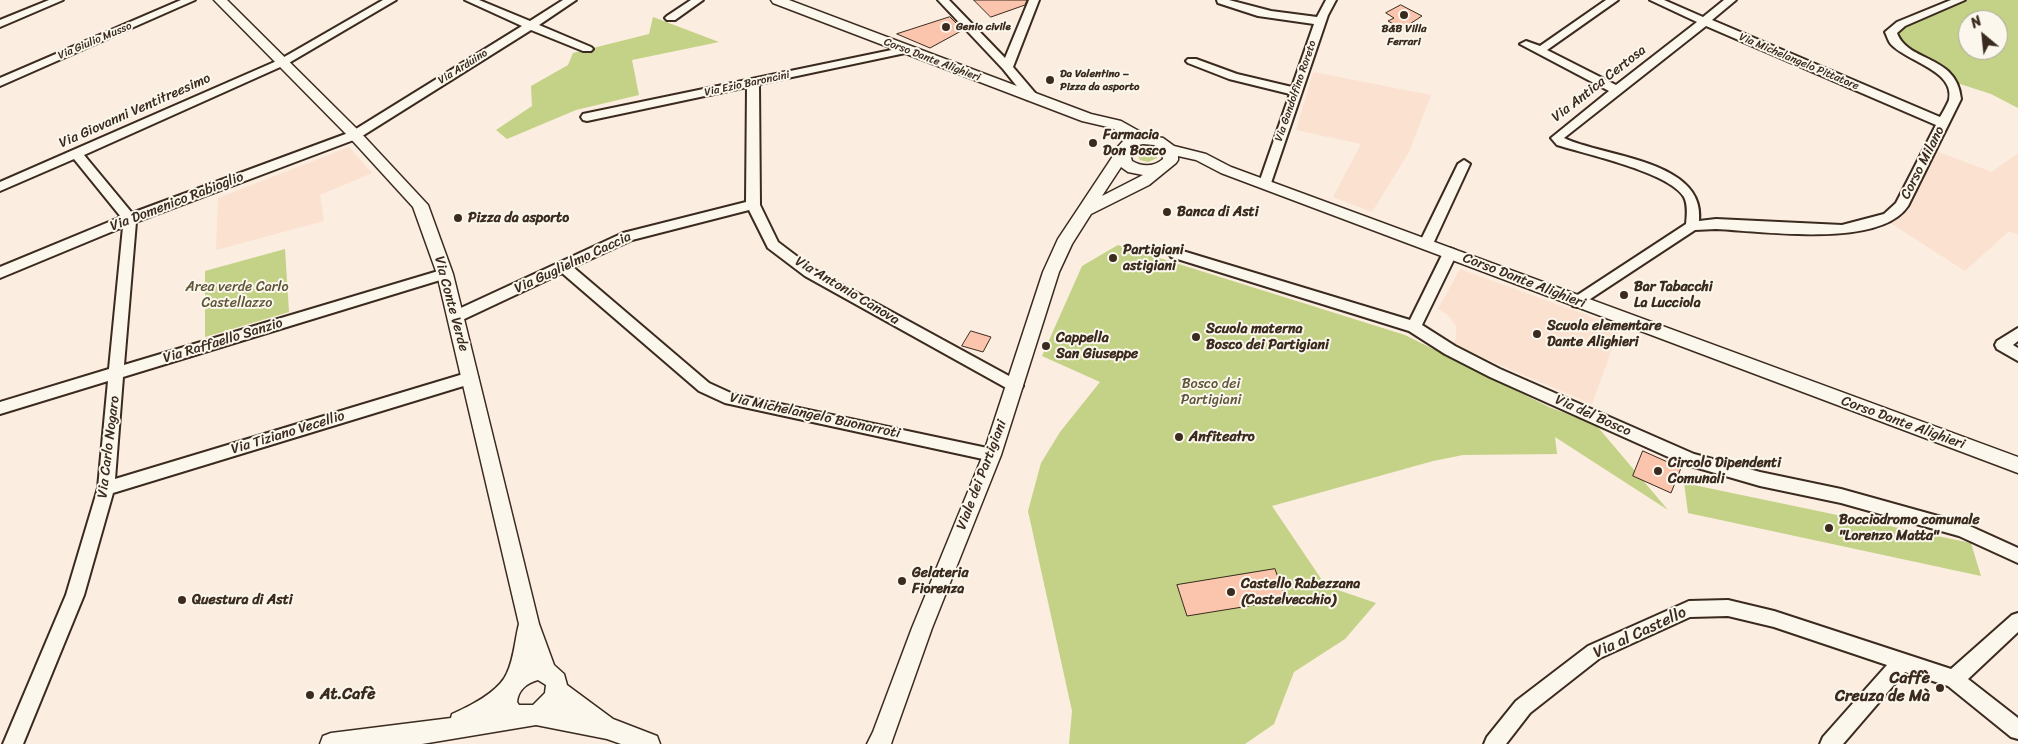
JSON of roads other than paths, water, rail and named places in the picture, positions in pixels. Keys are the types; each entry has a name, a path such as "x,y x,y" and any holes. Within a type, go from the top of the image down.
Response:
{"street":[{"path":"0,24 58,0"},
{"name":"Via Giulio Musso","path":"0,82 190,0"},
{"name":"Via Conte Verde","path":"220,0 355,135 420,205 445,274 529,624 544,671 555,678 557,690 607,728"},
{"path":"279,59 373,0"},
{"path":"279,59 391,0"},
{"path":"470,0 587,50"},
{"name":"Via Arduino","path":"355,135 571,0"},
{"path":"671,18 698,0"},
{"name":"Corso Dante Alighieri","path":"777,0 1087,118 1116,124 1142,139"},
{"path":"942,0 1007,67 1032,97"},
{"path":"1007,67 1034,0"},
{"name":"Via Gandolfino Roreto","path":"1265,183 1320,22 1331,0"},
{"path":"1545,47 1613,0"},
{"name":"Via Michelangelo Pittatore","path":"1655,0 1943,123"},
{"name":"Via Antica Certosa","path":"1692,226 1694,212 1690,195 1673,181 1655,172 1563,143 1557,139 1558,135 1732,0"},
{"name":"Corso Milano","path":"1578,302 1692,226 1721,224 1832,230 1877,222 1889,217 1901,206 1955,99 1956,88 1954,82 1940,70 1895,41 1890,35 1895,26 1960,0"},
{"path":"1222,1 1239,8 1320,22"},
{"path":"1526,44 1617,90"},
{"name":"Via Ezio Baroncini","path":"587,117 906,50"},
{"name":"Via Giovanni Ventitreesimo","path":"0,187 279,59"},
{"path":"1192,61 1233,77 1296,92"},
{"name":"Via Antonio Canova","path":"753,83 753,205 773,245 810,273 1015,386"},
{"name":"Corso Dante Alighieri","path":"1087,118 1109,131 1123,150"},
{"name":"Via Domenico Rabioglio","path":"0,273 130,219 355,135"},
{"path":"1142,139 1158,142 1165,161 1150,171 1134,168 1128,164 1123,150 1129,143 1142,139"},
{"name":"Viale dei Partigiani","path":"881,742 922,628 992,455 1052,272 1064,243 1123,150"},
{"path":"76,153 130,219"},
{"name":"Corso Dante Alighieri","path":"1165,161 1226,170 1265,183 1578,302 2018,465"},
{"name":"Viale dei Partigiani","path":"1082,213 1103,200 1142,183 1153,176 1165,161"},
{"path":"1426,244 1464,164"},
{"name":"Via Guglielmo Caccia","path":"456,317 628,236 753,205"},
{"name":"Via Carlo Nogaro","path":"13,744 75,595 106,488 118,373 130,219"},
{"path":"1414,327 1450,253"},
{"name":"Via del Bosco","path":"1176,254 1414,327 1450,350 1496,373 1690,459 1760,478 1841,496 1963,530 2018,556"},
{"name":"Via Michelangelo Buonarroti","path":"564,266 704,387 730,399 992,455"},
{"name":"Via Raffaello Sanzio","path":"0,408 445,274"},
{"path":"2018,333 2002,345 2018,355"},
{"name":"Via Tiziano Vecellio","path":"106,488 470,378"},
{"name":"Via al Castello","path":"1494,744 1523,707 1594,652 1689,608 1728,608 1774,619 1954,679 2015,725"},
{"path":"1954,679 2018,620"},
{"name":"Via Conte Verde","path":"529,624 513,684 506,696 509,710 528,716 607,728 649,744"},
{"path":"1830,744 1902,662"},
{"path":"440,731 486,710 513,684 531,671 544,671"},
{"path":"331,744 440,731 528,716 551,705 557,690"}],"place":[{"name":"B&B Villa Ferrari","path":"1404,15"},
{"name":"Genio civile","path":"946,27"},
{"name":"Da Valentino – Pizza da asporto","path":"1050,80"},
{"name":"Farmacia Don Bosco","path":"1093,143"},
{"name":"Banca di Asti","path":"1167,212"},
{"name":"Pizza da asporto","path":"458,218"},
{"name":"Partigiani astigiani","path":"1113,258"},
{"name":"Bar Tabacchi La Lucciola","path":"1624,295"},
{"name":"Scuola elementare Dante Alighieri","path":"1537,334"},
{"name":"Scuola materna Bosco dei Partigiani","path":"1196,337"},
{"name":"Cappella San Giuseppe","path":"1046,346"},
{"name":"Anfiteatro","path":"1179,437"},
{"name":"Circolo Dipendenti Comunali","path":"1658,471"},
{"name":"Bocciodromo comunale \"Lorenzo Matta\"","path":"1829,528"},
{"name":"Gelateria Fiorenza","path":"902,581"},
{"name":"Castello Rabezzana (Castelvecchio)","path":"1231,592"},
{"name":"Questura di Asti","path":"182,600"},
{"name":"Caffè Creuza de Mà","path":"1940,688"},
{"name":"At.Cafè","path":"310,695"}],"park label":[{"name":"Area verde Carlo Castellazzo","path":"237,296"},
{"name":"Bosco dei Partigiani","path":"1211,392"}]}
